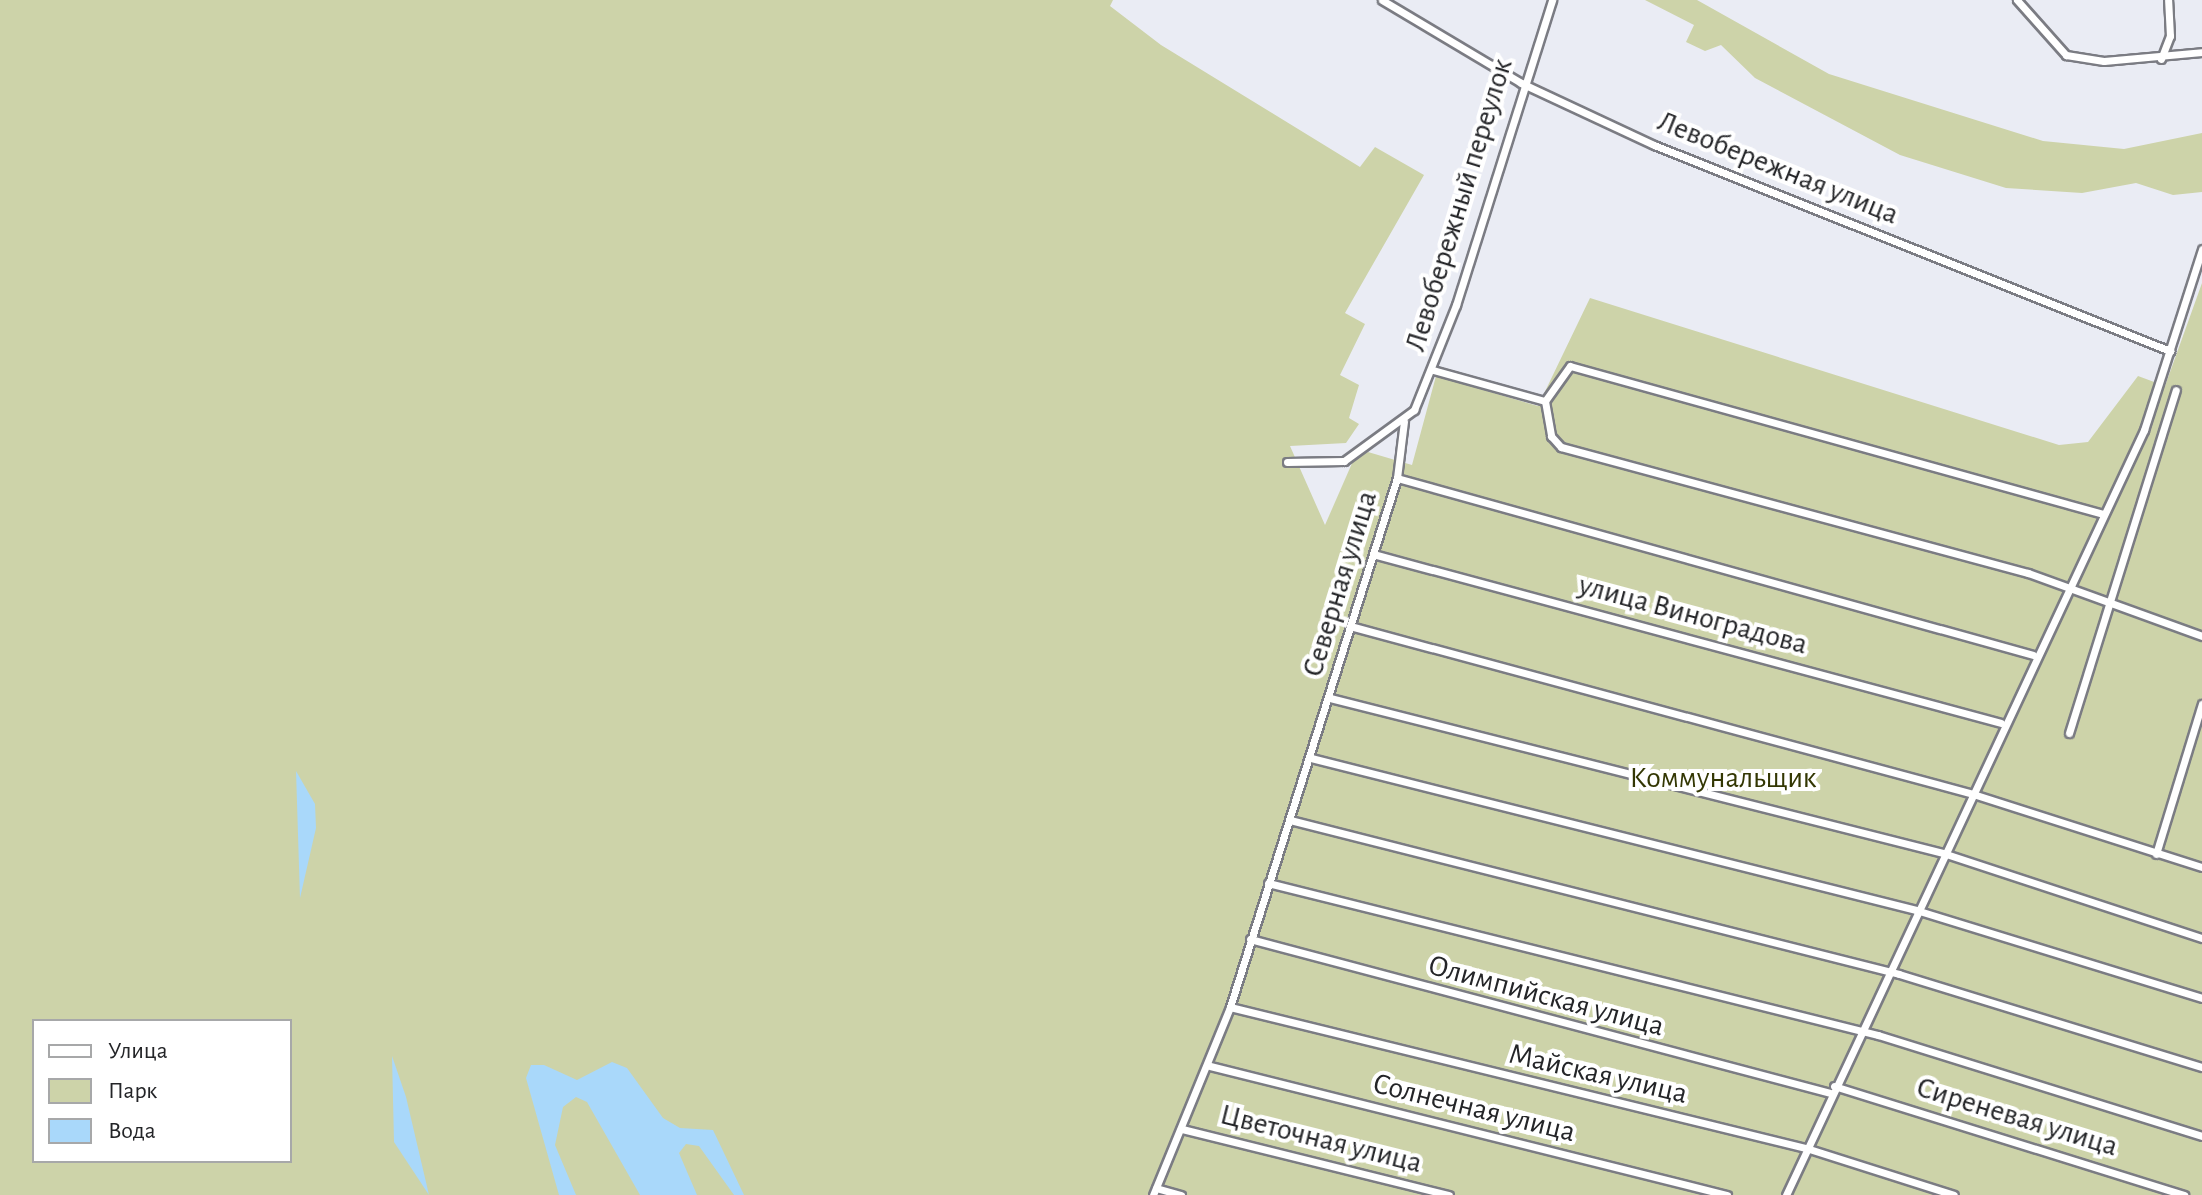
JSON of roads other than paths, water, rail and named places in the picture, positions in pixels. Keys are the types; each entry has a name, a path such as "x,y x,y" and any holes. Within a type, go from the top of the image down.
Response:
{"street":[{"name":"Левобережная улица","path":"1382,0 1521,83 1654,145 2170,351"},
{"name":"Левобережный переулок","path":"1404,421 1433,370 1521,83 1552,0"},
{"path":"2017,0 2066,55 2161,59 2202,52"},
{"path":"2161,59 2170,36 2168,0"},
{"path":"1786,1195 1858,1033 1973,794 2001,723 2144,430 2202,249"},
{"path":"2103,514 1570,366 1545,401 1551,436 1561,447 1900,535 2107,601 2202,636"},
{"path":"1433,370 1545,401"},
{"path":"2069,733 2107,601 2176,390"},
{"path":"1287,462 1344,461 1404,421"},
{"name":"Северная улица","path":"1154,1192 1210,1066 1311,758 1397,478 1404,421"},
{"path":"1397,478 2033,655"},
{"name":"улица Виноградова","path":"1373,554 2001,723"},
{"path":"1350,626 1973,794 2202,867"},
{"path":"1330,698 1943,853 2202,938"},
{"path":"2156,854 2202,704"},
{"path":"1311,758 1916,910 2202,998"},
{"path":"1290,820 1887,973 2202,1067"},
{"path":"1268,883 1858,1033 2202,1136"},
{"name":"Олимпийская улица","path":"1250,939 1832,1090"},
{"name":"Майская улица","path":"1230,1007 1806,1148 1954,1195"},
{"name":"Солнечная улица","path":"1210,1066 1727,1195"},
{"name":"Сиреневая улица","path":"1832,1090 2184,1195"},
{"name":"Цветочная улица","path":"1182,1129 1449,1195"},
{"path":"1154,1192 1181,1195"}],"water":[{"path":"296,771 315,804 316,828 300,898"},
{"path":"392,1056 406,1097 429,1195 394,1142"},
{"path":"612,1062 627,1068 663,1118 680,1128 713,1130 744,1195 734,1195 699,1146 686,1144 679,1153 697,1195 640,1195 587,1102 576,1097 563,1107 555,1145 576,1195 559,1195 526,1078 531,1065 544,1065 577,1080"}],"park label":[{"name":"Коммунальщик","path":"1723,778"}]}
